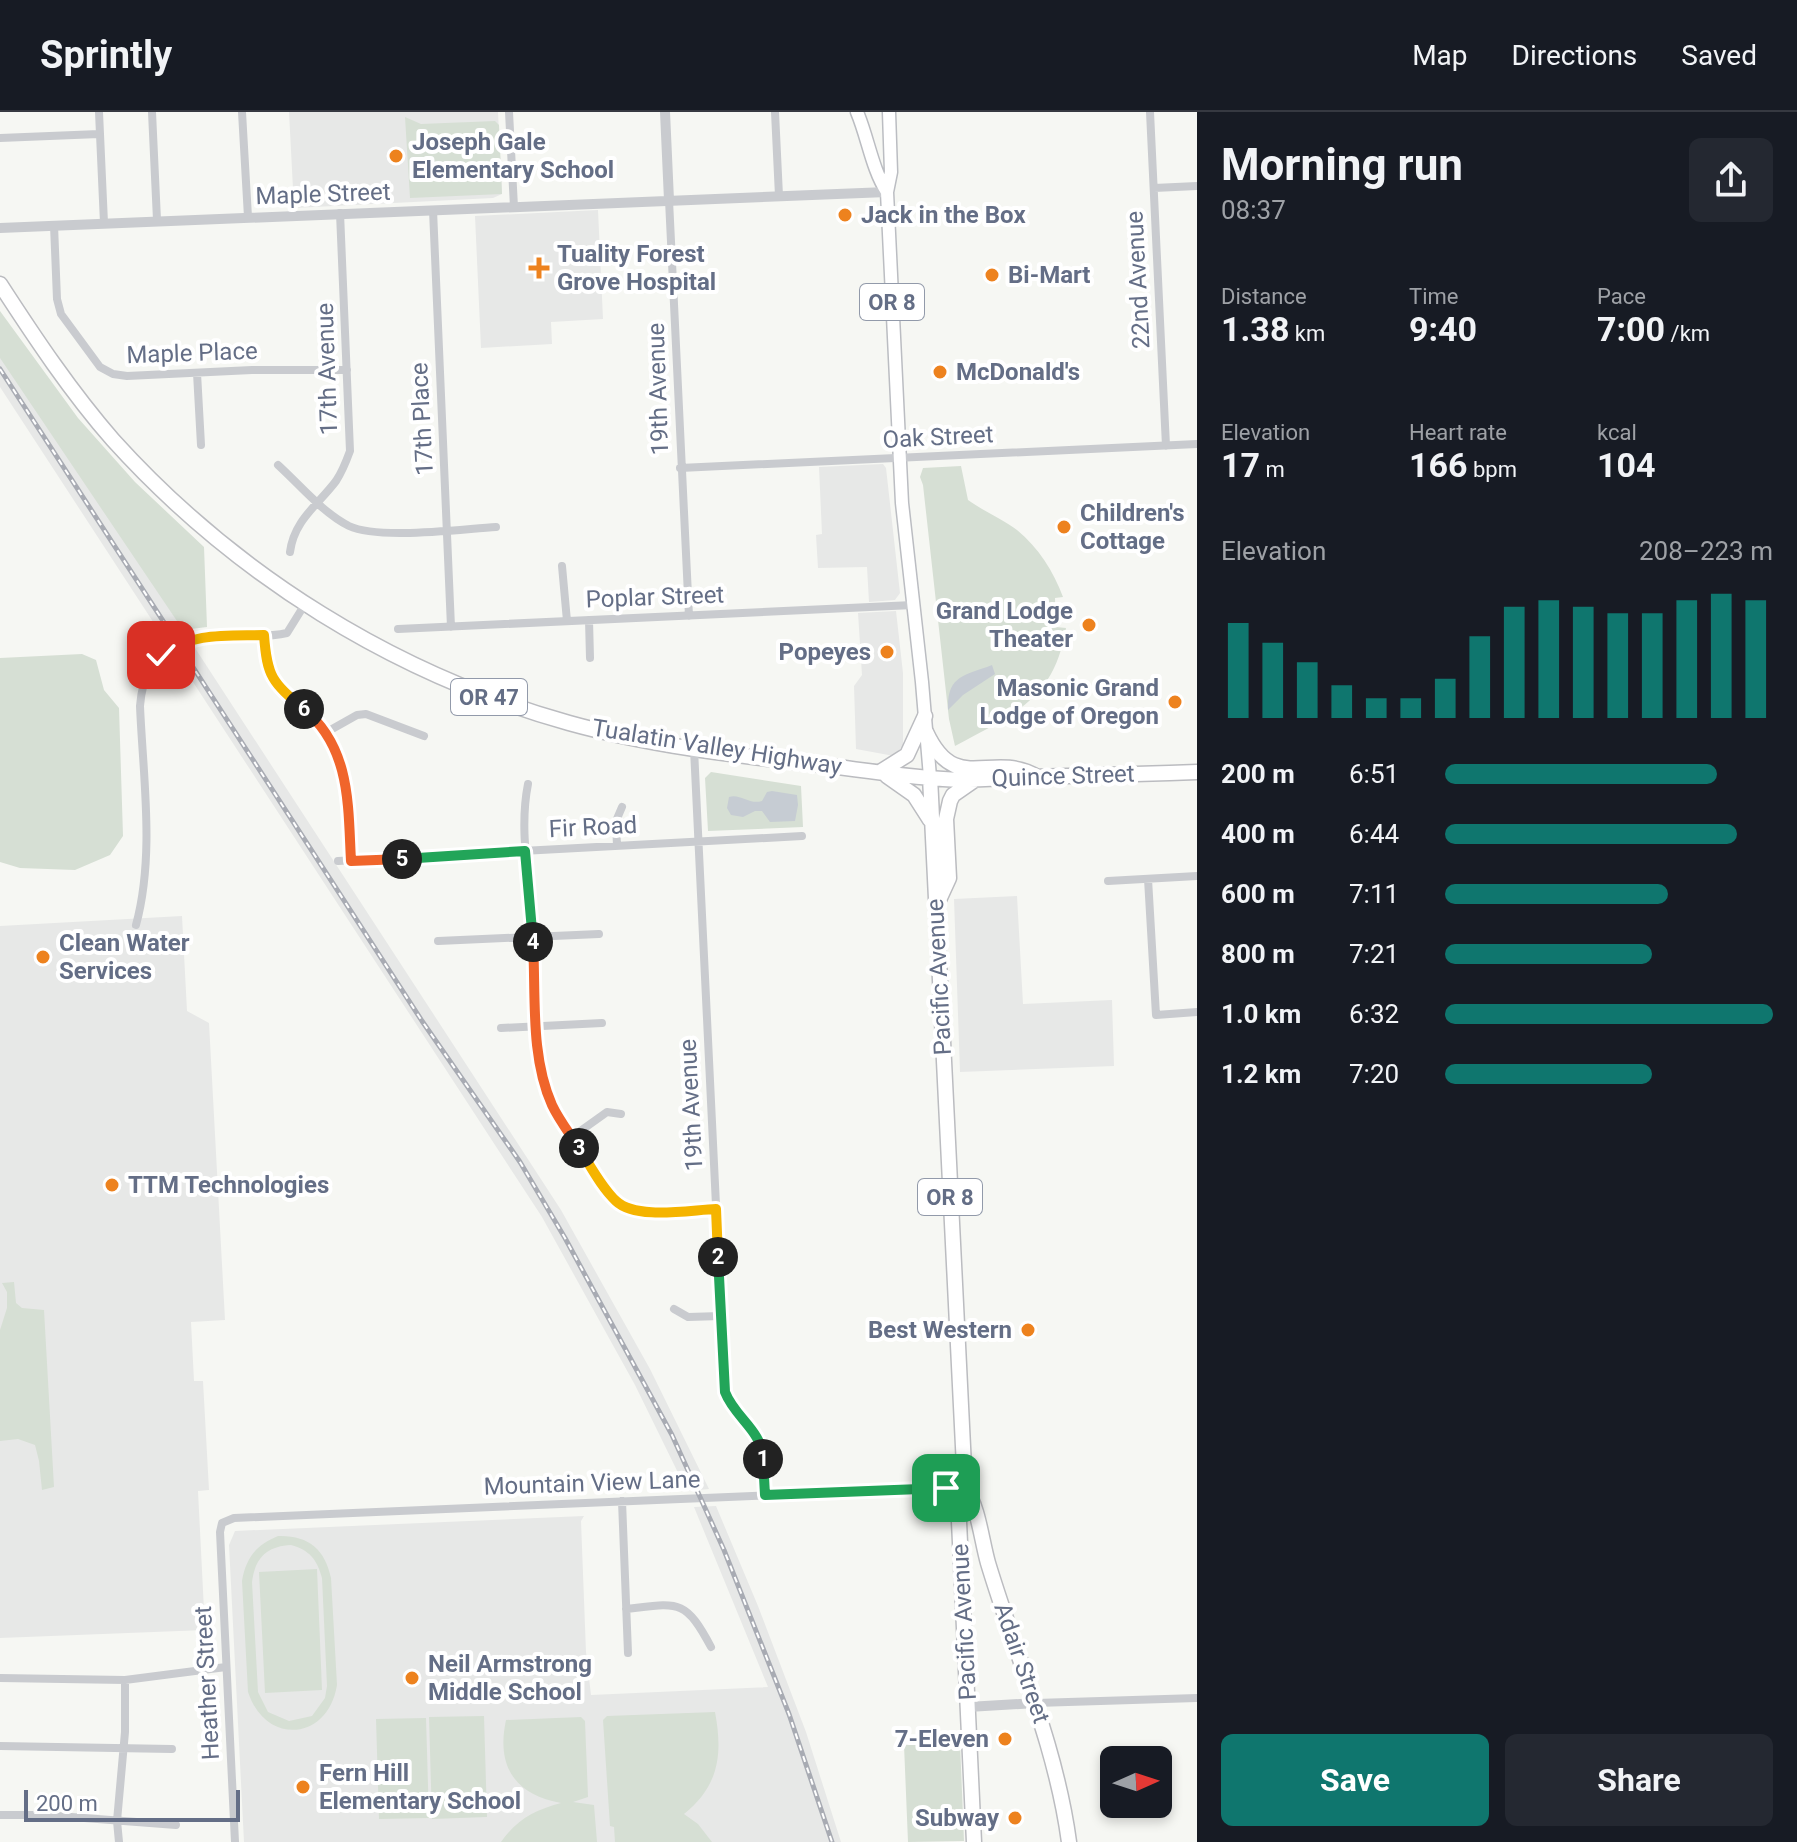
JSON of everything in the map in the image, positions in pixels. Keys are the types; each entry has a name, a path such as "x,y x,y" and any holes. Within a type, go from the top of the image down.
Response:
{"highway":[{"name":"Tualatin Valley Highway","path":"0,284 53,363 121,448 201,526 305,604 390,653 490,697 582,726 694,748 930,777"},
{"path":"925,716 907,755 879,772 914,795 931,823"},
{"path":"926,732 938,753 956,767 1019,767 1038,777"},
{"name":"Quince Street","path":"930,777 1197,772"},
{"name":"Pacific Avenue","path":"930,777 965,1487 958,1500 974,1842"},
{"path":"936,906 949,878 946,819 950,801 953,795 978,778"},
{"name":"Adair Street","path":"965,1487 973,1498 988,1563 1036,1703 1057,1779 1069,1842"}],"main road":[{"name":"OR 8","path":"857,112 872,151 877,178 887,192"},
{"name":"Pacific Avenue","path":"889,112 891,172 887,192 899,459 930,777"}],"street":[{"path":"99,112 104,223"},
{"path":"152,112 157,220"},
{"path":"242,112 248,217"},
{"path":"509,112 514,207"},
{"name":"19th Avenue","path":"665,112 689,616"},
{"path":"775,112 779,196"},
{"name":"22nd Avenue","path":"1150,112 1166,446"},
{"path":"0,138 99,134"},
{"path":"1154,188 1197,186"},
{"name":"Maple Street","path":"1,229 157,220 887,192"},
{"name":"17th Place","path":"433,210 451,627"},
{"name":"17th Avenue","path":"290,552 298,525 337,480 350,451 340,213"},
{"name":"Maple Place","path":"54,225 58,307 65,321 108,373 347,370"},
{"path":"197,373 201,445"},
{"name":"Oak Street","path":"680,468 1197,444"},
{"path":"278,465 349,526 362,530 496,527"},
{"path":"562,566 567,621"},
{"path":"136,925 144,885 140,706 148,673 161,655 186,641 201,637 287,633 305,604"},
{"name":"Poplar Street","path":"398,629 913,605"},
{"path":"589,620 590,658"},
{"path":"264,635 266,663 271,676 325,733 344,771 351,861"},
{"path":"325,733 357,715 366,714 424,736"},
{"name":"19th Avenue","path":"694,748 725,1392 731,1408 758,1435 763,1450 765,1495"},
{"path":"528,784 525,851 537,1026 543,1081 553,1107 614,1200 628,1210 716,1209"},
{"path":"617,846 616,821 622,807"},
{"name":"Fir Road","path":"338,861 802,836"},
{"path":"1108,881 1197,876"},
{"path":"1148,879 1156,1015 1197,1012"},
{"path":"438,941 599,934"},
{"path":"501,1028 602,1023"},
{"path":"572,1137 607,1112 621,1114"},
{"path":"674,1309 688,1317 721,1316"},
{"name":"Mountain View Lane","path":"222,1523 234,1518 965,1487"},
{"path":"622,1501 628,1653"},
{"name":"Heather Street","path":"222,1523 235,1842"},
{"path":"626,1609 655,1606 680,1607 689,1611 711,1647"},
{"path":"0,1678 125,1680 226,1667"},
{"path":"119,1842 117,1821 124,1749 125,1680"},
{"path":"968,1707 1197,1698"},
{"path":"0,1746 172,1749"},
{"path":"0,1815 45,1815 176,1825"}],"shaded area":[{"name":"Joseph Gale Elementary School","path":"289,112 498,112 502,194 493,198 294,208"},
{"path":"405,117 421,124 495,121 499,125 502,194 410,198"},
{"name":"Tuality Forest Grove Hospital","path":"598,210 603,319 551,322 552,344 481,348 475,216"},
{"path":"0,311 78,418 135,482 204,547 207,627 183,630 0,358"},
{"path":"0,351 182,628 161,634 0,387"},
{"path":"883,464 886,468 900,593 895,600 869,602 867,567 818,568 816,535 822,534 819,467"},
{"path":"961,466 968,500 1017,530 1044,560 1063,597 1055,598 1056,627 1066,628 1052,672 1041,689 1013,714 955,746 949,719 920,477 923,468"},
{"path":"896,611 903,673 903,745 894,756 856,749 854,686 862,675 858,613"},
{"path":"195,648 561,1210 650,1369 709,1489 687,1491 635,1385 542,1217 176,656"},
{"path":"82,654 96,660 104,690 119,708 123,836 110,855 75,870 20,868 0,862 0,658"},
{"path":"992,665 995,674 963,695 948,710 948,698 954,683"},
{"path":"711,772 801,786 803,827 708,831 705,778"},
{"path":"772,791 797,795 795,821 770,822 762,811 743,817 731,815 727,808 729,797 757,802"},
{"path":"1017,896 1023,1004 1112,1000 1114,1066 960,1072 954,899"},
{"path":"182,916 187,1011 209,1023 225,1320 191,1322 194,1381 203,1381 209,1490 198,1491 205,1630 0,1638 0,926"},
{"path":"14,1282 16,1303 22,1308 44,1310 54,1487 42,1490 35,1445 18,1439 0,1441 0,1330 7,1308 7,1292 2,1283"},
{"name":"Neil Armstrong Middle School","path":"716,1506 806,1732 841,1842 244,1842 229,1545 235,1531 584,1516 581,1521 586,1652 591,1695 768,1687 694,1507"},
{"path":"289,1536 306,1541 320,1552 331,1578 337,1685 331,1704 322,1717 310,1726 296,1730 268,1722 257,1710 248,1692 242,1581 253,1553 270,1540","holes":["283,1546 297,1547 311,1556 322,1578 327,1686 325,1698 312,1716 289,1721 268,1712 258,1692 252,1582 259,1560 269,1551"]},
{"path":"317,1569 322,1690 265,1693 259,1572"},
{"path":"715,1712 718,1742 716,1768 705,1792 684,1814 698,1824 712,1842 615,1842 614,1827 610,1826 603,1720 607,1716"},
{"path":"484,1716 487,1817 432,1819 429,1717"},
{"path":"581,1717 585,1721 588,1797 573,1802 594,1805 597,1842 501,1842 527,1816 561,1803 532,1793 512,1776 504,1751 506,1720"},
{"path":"426,1718 429,1818 379,1819 376,1719"},
{"path":"960,1743 964,1841 908,1842 904,1745"}],"railway":[{"path":"0,369 422,1021 520,1162 565,1238 672,1435 724,1550 789,1714 832,1842"}],"place":[{"name":"Joseph Gale Elementary School","path":"396,156"},
{"name":"Jack in the Box","path":"845,215"},
{"name":"Tuality Forest Grove Hospital","path":"539,268"},
{"name":"Bi-Mart","path":"992,275"},
{"name":"McDonald's","path":"940,372"},
{"name":"Children's Cottage","path":"1064,527"},
{"name":"Grand Lodge Theater","path":"1089,625"},
{"name":"Popeyes","path":"887,652"},
{"name":"Masonic Grand Lodge of Oregon","path":"1175,702"},
{"name":"Clean Water Services","path":"43,957"},
{"name":"TTM Technologies","path":"112,1185"},
{"name":"Best Western","path":"1028,1330"},
{"name":"Neil Armstrong Middle School","path":"412,1678"},
{"name":"7-Eleven","path":"1005,1739"},
{"name":"Fern Hill Elementary School","path":"303,1787"},
{"name":"Subway","path":"1015,1818"}],"route":[{"path":"161,655 173,646 201,637 264,635 267,669 271,676 315,719 337,752 348,794 351,861 525,851 543,1081 553,1107 614,1200 628,1210 641,1212 716,1209 725,1392 731,1408 758,1435 763,1450 765,1495 946,1488"}]}
